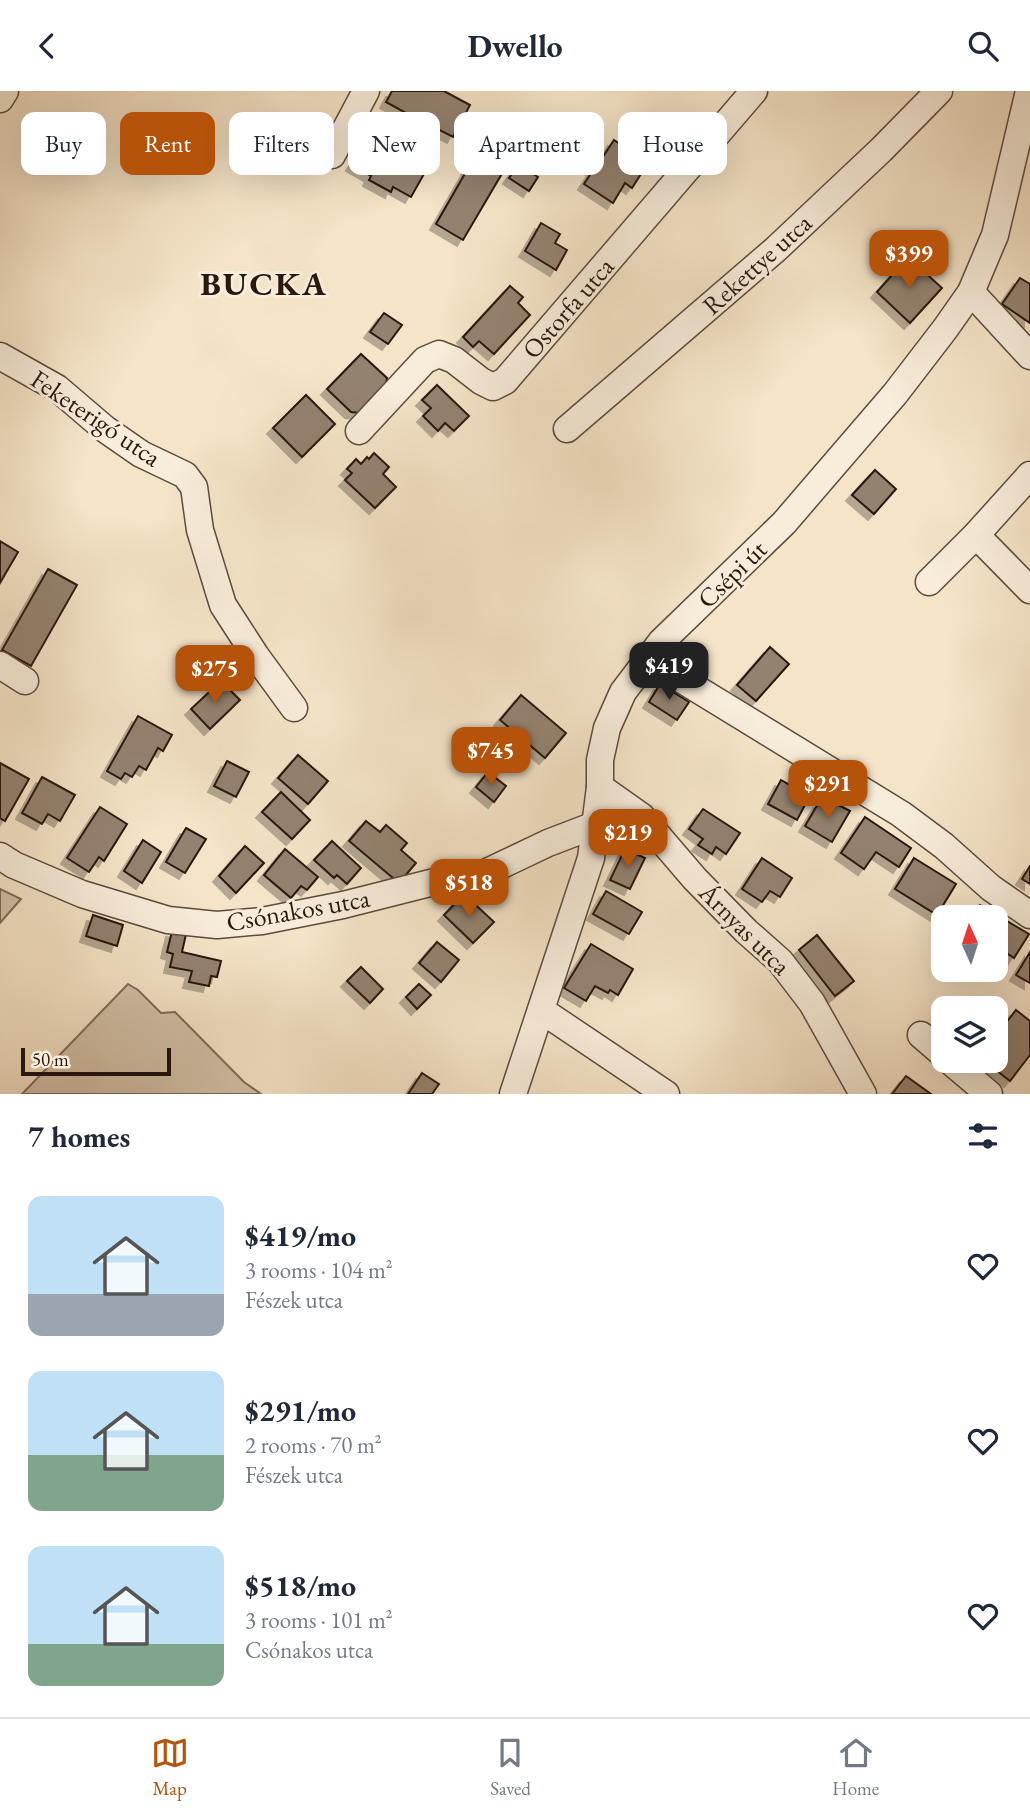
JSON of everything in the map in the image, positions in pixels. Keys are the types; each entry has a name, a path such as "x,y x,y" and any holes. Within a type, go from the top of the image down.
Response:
{"street":[{"path":"0,99 5,91"},
{"path":"334,151 366,91"},
{"name":"Ostorfa utca","path":"359,431 425,360 439,354 454,360 493,387 505,381 754,91"},
{"name":"Rekettye utca","path":"567,429 776,249 939,91"},
{"name":"Csépi út","path":"513,1094 591,858 600,787 600,761 607,728 623,692 661,642 784,523 946,330 971,292 995,235 1029,91"},
{"path":"971,292 1030,356"},
{"name":"Feketerigó utca","path":"0,356 57,389 104,429 141,454 185,475 194,487 200,530 223,605 293,708"},
{"path":"929,582 1030,475"},
{"path":"976,535 1030,590"},
{"path":"648,659 901,814 944,846 991,888 1030,915"},
{"path":"0,666 25,681"},
{"name":"Árnyas utca","path":"600,787 641,816 695,879 779,961 812,1003 863,1094"},
{"name":"Csónakos utca","path":"0,856 14,865 82,894 168,920 217,925 262,921 485,873 548,843 595,825"},
{"path":"541,1010 666,1094"},
{"path":"921,1035 931,1044"},
{"path":"964,1073 989,1094"}],"shaded area":[{"path":"0,889 21,899 0,923"},
{"path":"128,984 161,1013 175,1012 244,1082 261,1094 22,1094"}],"building":[{"path":"392,91 444,91 470,105 466,112 454,112 453,137 440,130 440,112 404,112 386,102"},
{"path":"614,140 618,143 618,175 640,175 632,188 625,183 613,203 584,184 590,175 604,175 604,155"},
{"path":"423,175 411,197 393,187 391,192 369,180 371,176"},
{"path":"464,175 501,175 463,240 436,224"},
{"path":"511,175 538,177 529,191 509,178"},
{"path":"541,223 560,234 555,243 567,250 556,270 525,251"},
{"path":"908,257 942,288 910,323 877,292"},
{"path":"1020,278 1030,284 1030,323 1002,304"},
{"path":"510,286 523,297 518,303 530,315 494,354 479,341 473,347 463,337"},
{"path":"384,313 402,325 388,344 370,332"},
{"path":"361,354 387,378 386,386 359,413 351,412 327,389"},
{"path":"437,385 469,416 454,431 445,423 438,431 423,416 431,408 422,400"},
{"path":"306,395 335,424 302,457 273,428"},
{"path":"374,453 389,467 383,474 396,487 375,508 345,480 352,473 347,469 356,459 361,464"},
{"path":"875,470 896,489 874,514 852,495"},
{"path":"0,541 18,552 0,583"},
{"path":"48,569 77,585 31,666 2,650"},
{"path":"770,647 789,664 756,701 737,685"},
{"path":"221,681 240,700 210,729 191,709"},
{"path":"660,684 689,702 677,720 649,702"},
{"path":"521,695 566,733 545,758 500,720"},
{"path":"138,716 172,735 163,751 158,748 146,770 139,766 132,777 125,773 121,779 107,771"},
{"path":"298,755 328,781 308,804 278,778"},
{"path":"227,761 249,772 236,797 214,786"},
{"path":"0,763 29,779 5,821 0,818"},
{"path":"488,772 506,786 494,802 476,787"},
{"path":"42,777 75,795 60,821 48,814 42,824 22,813"},
{"path":"794,777 814,788 797,820 768,804 781,780 790,785"},
{"path":"281,792 310,820 292,839 262,812"},
{"path":"829,800 850,811 832,842 805,826 819,802 826,806"},
{"path":"100,807 127,824 104,861 99,857 89,872 67,858"},
{"path":"703,809 740,833 726,854 716,847 712,854 698,845 703,839 689,829"},
{"path":"865,817 911,848 899,867 876,852 864,869 841,853"},
{"path":"366,821 380,832 386,825 407,843 401,850 416,863 399,883 349,841"},
{"path":"186,828 206,839 185,873 166,862"},
{"path":"143,840 161,852 142,883 124,871"},
{"path":"332,841 361,868 347,884 337,875 334,878 314,860"},
{"path":"245,846 264,863 236,893 219,876"},
{"path":"285,849 318,877 307,890 301,886 291,898 264,875"},
{"path":"625,849 645,858 630,889 610,880"},
{"path":"762,858 792,878 780,897 770,891 762,902 742,889"},
{"path":"914,858 956,884 943,905 931,905 931,911 895,889"},
{"path":"1030,866 1030,884 1022,879"},
{"path":"606,891 642,912 629,934 593,914"},
{"path":"464,894 494,922 473,943 444,915"},
{"path":"93,915 123,925 117,946 86,936"},
{"path":"1008,922 1029,934 1014,958 1008,954"},
{"path":"172,931 186,934 182,952 221,961 217,977 211,976 209,986 189,982 192,971 170,967 173,954 167,952"},
{"path":"817,935 854,981 835,996 799,950"},
{"path":"437,942 459,960 441,982 419,963"},
{"path":"591,944 633,969 618,995 595,986 586,1001 564,988"},
{"path":"1030,952 1030,983 1016,975"},
{"path":"361,967 383,989 370,1003 347,981"},
{"path":"419,984 431,995 417,1009 406,997"},
{"path":"1016,1010 1030,1021 1030,1055 1010,1081 1000,1073 1008,1073 1008,1020"},
{"path":"422,1073 439,1084 432,1094 408,1094"},
{"path":"906,1076 931,1094 892,1094"}],"district":[{"name":"BUCKA","path":"264,283"}]}
